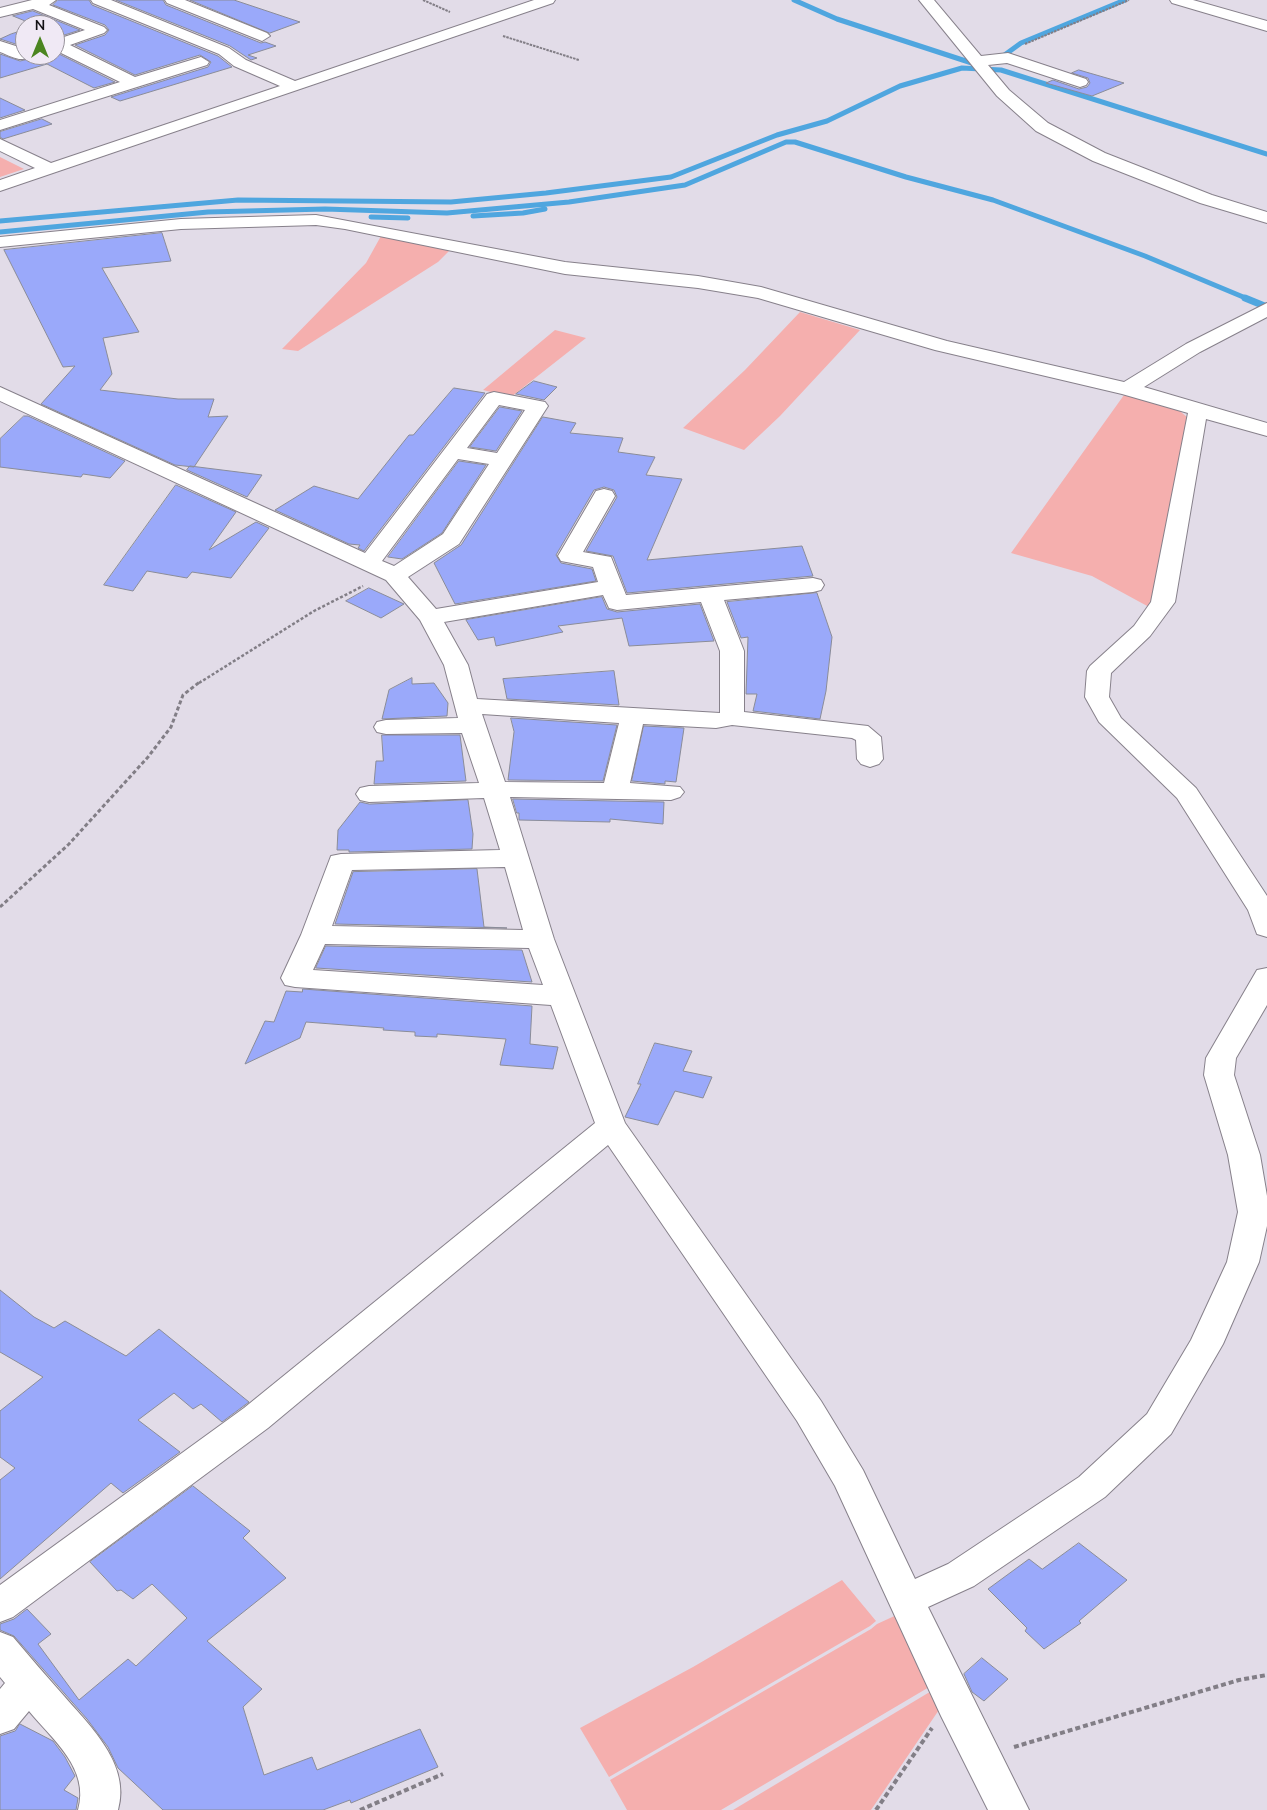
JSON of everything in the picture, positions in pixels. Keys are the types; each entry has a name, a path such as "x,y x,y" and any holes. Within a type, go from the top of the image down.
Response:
{"street":[{"path":"98,0 224,51 240,62 294,86"},
{"path":"172,0 262,36"},
{"path":"0,186 548,0"},
{"path":"926,0 990,62 1003,93 1042,127 1099,156 1206,199 1267,218"},
{"path":"1178,0 1267,26"},
{"path":"0,13 41,2 100,30"},
{"path":"142,31 202,12"},
{"path":"65,41 100,30 116,28"},
{"path":"0,46 15,52"},
{"path":"65,48 134,83"},
{"path":"0,125 201,62 176,52"},
{"path":"990,62 1080,82"},
{"path":"0,144 50,169"},
{"path":"0,242 181,224 316,220 565,268 698,282 761,293 942,346 1127,389 1267,430"},
{"path":"1127,389 1193,348 1264,311"},
{"path":"0,393 382,569 430,617 456,665 469,716 496,790 540,938 560,996 611,1126 809,1411 850,1480 955,1704 1009,1810"},
{"path":"494,398 538,406 450,539 411,567 382,569 454,452 494,398"},
{"path":"1200,409 1195,421 1163,602 1142,630 1098,671 1097,697 1111,722 1187,793 1262,910 1267,928"},
{"path":"454,452 503,460"},
{"path":"604,496 569,556 603,562 617,603 813,585"},
{"path":"430,617 611,587"},
{"path":"710,595 732,651 732,718"},
{"path":"615,791 633,715"},
{"path":"386,727 469,716 633,715 716,721 732,718 859,731 868,737 870,759"},
{"path":"370,794 496,790 671,792"},
{"path":"516,858 341,862 314,935 295,978 560,996"},
{"path":"314,935 540,938"},
{"path":"906,1600 961,1575 1092,1487 1159,1424 1206,1344 1244,1262 1254,1212 1244,1156 1219,1074 1221,1058 1258,996 1267,977"},
{"path":"0,1606 256,1418 611,1126"},
{"path":"0,1649 84,1748 96,1766 102,1799 98,1810"},
{"path":"0,1717 29,1683"}],"path":[{"path":"990,62 1008,55 1020,46 1033,40 1129,0"},
{"path":"0,907 69,844 148,756 171,727 183,695 189,689 314,611 355,590 382,569"},
{"path":"982,1758 1090,1723 1239,1680 1267,1676"},
{"path":"876,1810 936,1724 955,1704"},
{"path":"360,1810 443,1774"}],"shaded area":[{"path":"0,157 24,169 0,177"},
{"path":"381,236 450,250 438,262 298,351 282,349 366,263"},
{"path":"800,312 860,330 780,416 744,450 683,428 745,370"},
{"path":"555,330 586,338 511,397 483,390"},
{"path":"1124,395 1176,408 1187,417 1153,599 1149,607 1092,576 1011,553"},
{"path":"842,1580 876,1621 609,1777 580,1728 693,1667"},
{"path":"901,1613 936,1683 721,1810 627,1810 610,1780 877,1624"},
{"path":"938,1687 945,1701 871,1810 733,1810"}],"building":[{"path":"58,0 89,0 92,5 218,56 232,67 120,101 111,97 208,67 211,62 200,55 135,75 75,45 105,35 109,30 105,25 53,5"},
{"path":"116,0 163,0 166,5 261,43 265,42 276,46 248,55 257,58 251,60 230,46"},
{"path":"190,0 234,0 300,22 270,33"},
{"path":"33,11 43,15 17,15"},
{"path":"65,24 80,30 65,35"},
{"path":"15,33 15,44 0,39"},
{"path":"0,54 15,59 15,65 44,65 0,78"},
{"path":"65,57 115,82 94,88 49,65 65,65"},
{"path":"1079,70 1124,83 1092,96 1046,83 1053,80 1079,89 1087,87 1090,83 1088,78 1072,73"},
{"path":"0,98 25,110 0,118"},
{"path":"42,119 52,124 3,139 0,137 0,132"},
{"path":"162,233 171,261 102,268 139,332 103,338 112,374 100,390 178,399 214,399 208,417 228,416 194,467 175,465 41,404 75,366 63,367 4,250"},
{"path":"534,381 557,387 544,400 516,394"},
{"path":"454,388 485,393 364,551 358,548 360,545 349,544 275,510 314,486 358,499 409,435 413,435"},
{"path":"500,407 522,411 496,451 470,447"},
{"path":"24,416 28,416 125,461 110,478 83,474 81,477 0,467 0,439"},
{"path":"543,417 576,423 570,433 623,438 618,452 655,457 646,475 682,479 647,560 802,546 813,576 627,593 613,556 586,551 617,497 614,490 604,487 594,490 556,555 561,563 592,569 596,581 455,604 434,563 461,545"},
{"path":"459,461 486,465 442,533 402,559 388,557"},
{"path":"190,466 262,475 247,497 187,470"},
{"path":"176,485 236,512 209,550 256,522 269,528 231,578 192,572 187,578 147,571 133,591 104,585"},
{"path":"369,588 404,604 381,618 346,601"},
{"path":"817,593 832,637 826,691 820,719 753,711 757,694 746,694 748,637 741,638 727,602"},
{"path":"602,597 607,609 617,612 700,604 714,641 629,646 622,618 558,626 563,632 496,646 494,637 478,640 466,620"},
{"path":"614,671 619,705 507,699 503,679"},
{"path":"412,678 412,684 434,683 448,703 447,716 382,719 389,690"},
{"path":"511,718 617,725 603,781 508,780 514,732"},
{"path":"644,726 684,728 676,782 665,781 665,784 632,781"},
{"path":"382,735 460,735 466,781 374,784 376,761 383,761"},
{"path":"513,799 664,802 663,824 610,819 610,822 519,820 519,813 517,813"},
{"path":"468,800 473,834 472,849 349,852 349,850 337,850 338,830 360,802 369,804"},
{"path":"477,869 484,927 507,928 335,924 353,872"},
{"path":"326,946 522,950 532,982 316,968"},
{"path":"303,989 532,1006 530,1044 558,1047 553,1069 500,1065 506,1039 437,1034 437,1037 415,1036 415,1032 383,1030 384,1028 306,1022 300,1038 245,1064 265,1021 274,1022 286,991 302,992"},
{"path":"655,1043 692,1051 683,1071 712,1077 703,1098 675,1091 658,1125 625,1117 641,1084 638,1084"},
{"path":"0,1290 34,1317 54,1328 65,1321 126,1356 159,1329 249,1402 222,1422 201,1404 193,1409 174,1393 138,1420 180,1452 123,1493 111,1483 0,1579 0,1480 15,1468 0,1457 0,1411 43,1377 0,1352"},
{"path":"193,1486 250,1531 243,1538 286,1578 207,1641 262,1689 243,1707 264,1775 312,1757 317,1770 420,1729 438,1767 351,1803 350,1800 323,1810 163,1810 118,1768 108,1747 87,1719 14,1636 0,1630 0,1624 14,1619 27,1609 51,1634 38,1644 79,1700 128,1659 136,1666 187,1618 152,1584 133,1599 121,1590 117,1591 90,1562"},
{"path":"1079,1543 1127,1580 1079,1621 1081,1623 1044,1649 1025,1631 1027,1628 988,1589 1029,1559 1042,1569"},
{"path":"982,1658 1008,1679 984,1701 972,1692 964,1674"},
{"path":"20,1724 53,1741 65,1757 75,1776 64,1790 78,1798 76,1810 0,1810 0,1736 15,1731"}],"waterway":[{"path":"794,0 837,19 978,65"},
{"path":"999,59 1021,43 1125,0"},
{"path":"0,221 238,200 451,202 546,193 671,177 777,135 827,121 900,86 962,68 1001,70 1267,154"},
{"path":"0,232 208,212 325,209 447,213 569,202 685,185 786,142 795,142 906,177 993,200 1145,256 1248,299"},
{"path":"473,216 523,213 545,209"},
{"path":"371,217 408,218"},
{"path":"1245,298 1267,307"}]}
